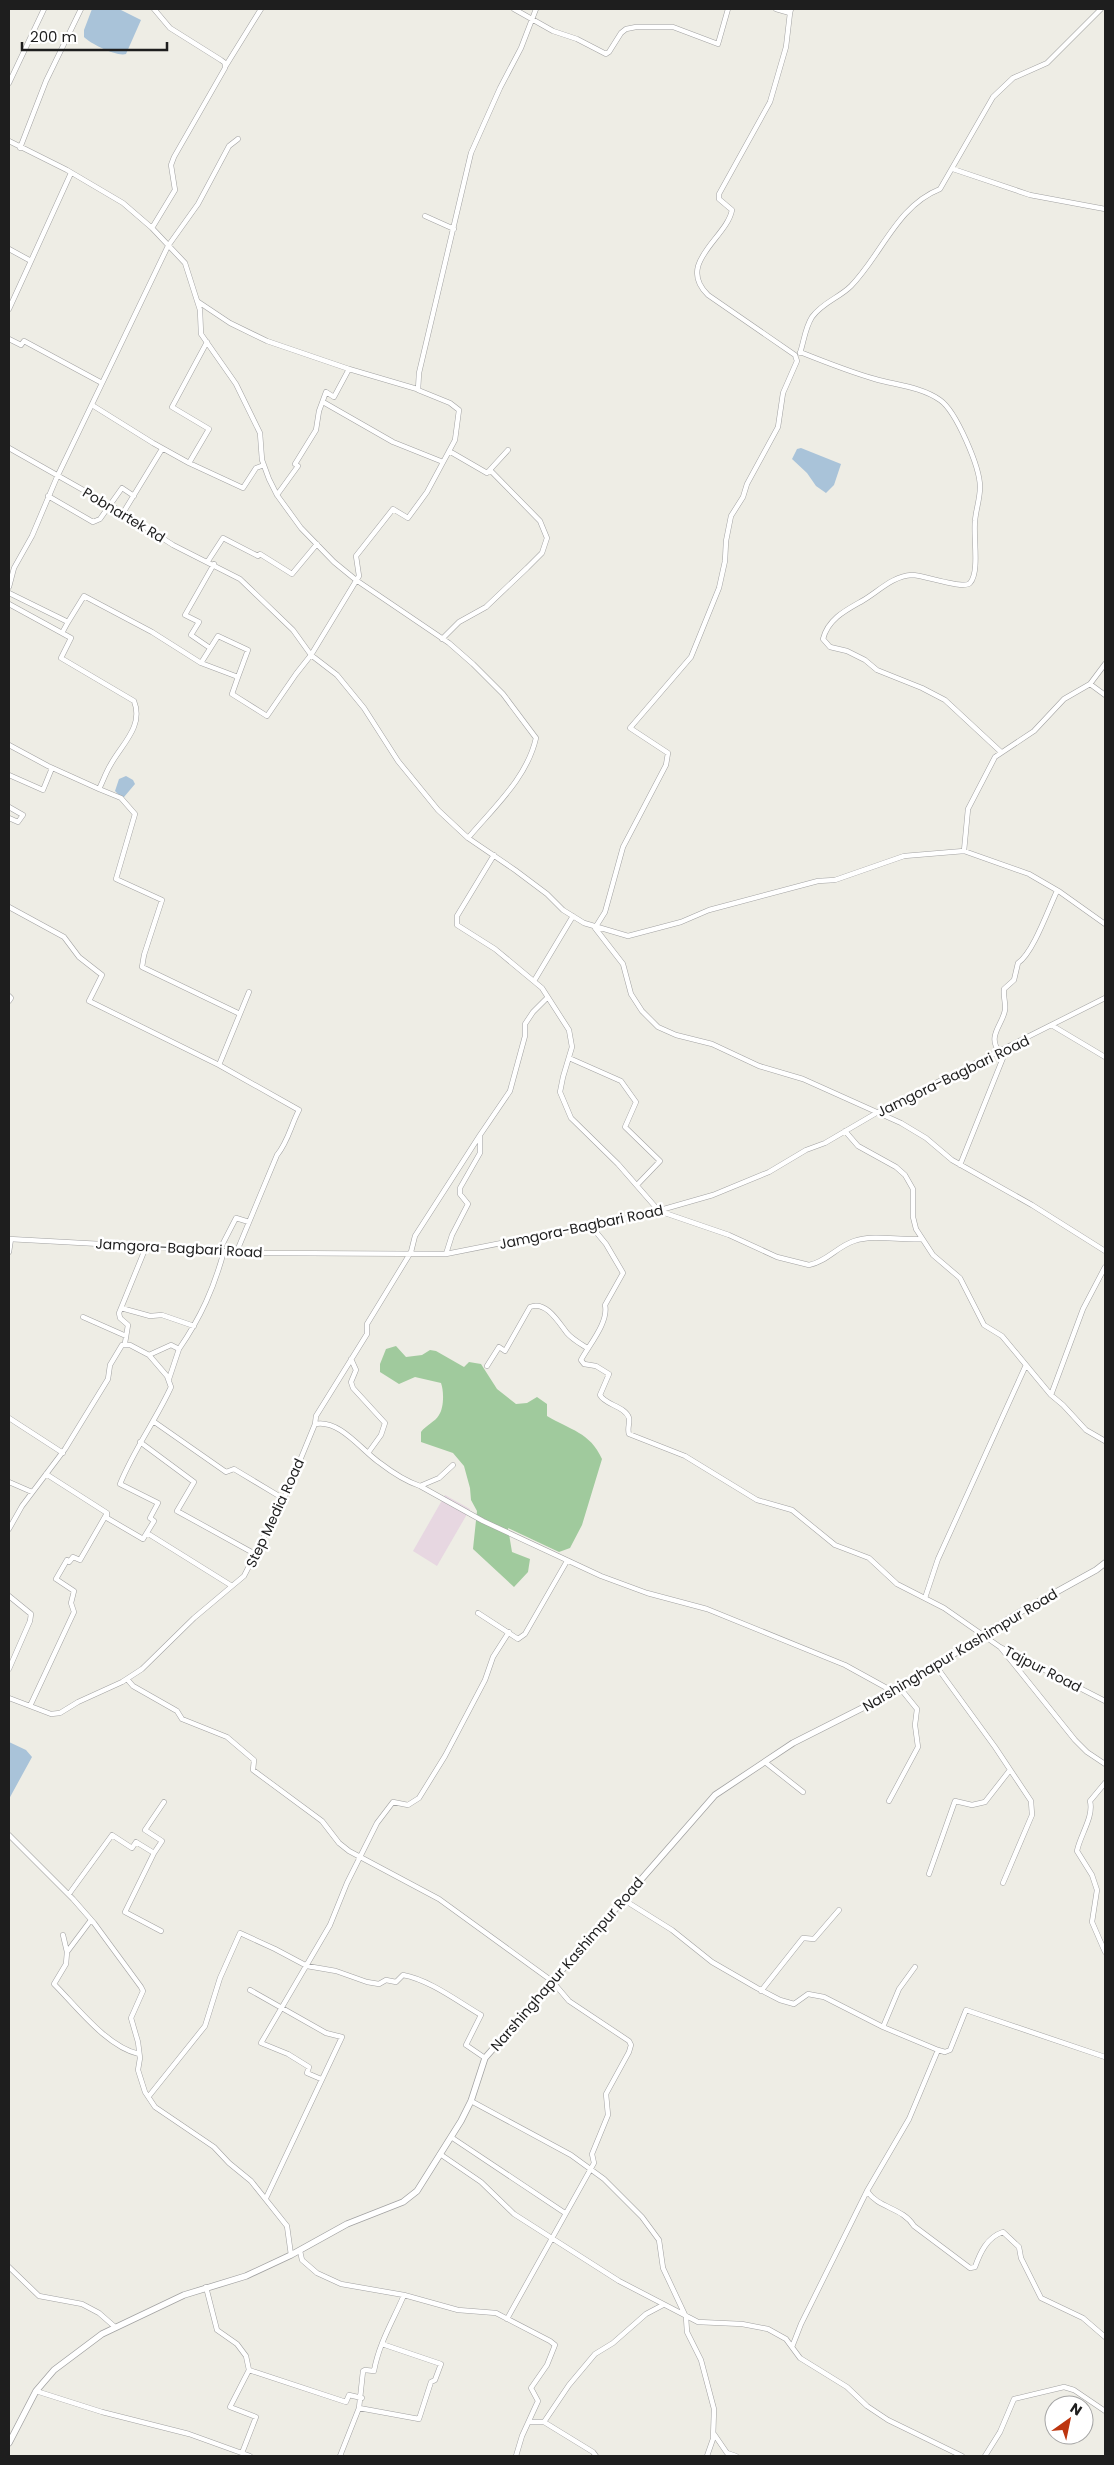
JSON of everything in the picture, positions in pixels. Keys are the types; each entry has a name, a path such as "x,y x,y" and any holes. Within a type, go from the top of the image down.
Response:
{"street":[{"path":"9,83 44,9"},
{"path":"20,148 46,81 81,9"},
{"path":"154,9 170,28 217,57 225,63 225,68"},
{"path":"152,228 175,190 171,164 174,157 261,9"},
{"path":"514,9 553,31 580,40 606,54 621,33 626,29 636,27 673,27 718,44 728,9"},
{"path":"417,389 419,373 471,153 536,9"},
{"path":"776,9 791,11 786,47 773,93 719,194 719,199 729,206 731,213 723,228 706,247 699,264 698,280 701,289 708,295 760,330 797,359"},
{"path":"595,928 605,912 623,847 666,765 668,753 630,728 691,657 719,588 731,516 743,497 747,484 778,427 781,400 809,323 819,308 852,285 910,207 926,194 940,189 993,97 1013,78 1047,63 1101,9"},
{"path":"9,587 14,568 32,536 48,496 168,246 198,204 229,146 238,139"},
{"path":"9,141 71,173 122,203 152,228 185,263 197,301 201,334 236,384 254,419 260,433 264,465 276,495 301,528 356,580 442,639 473,664 503,694 536,738 533,752 524,771 468,838"},
{"path":"953,169 1030,195 1105,209"},
{"path":"9,309 71,173"},
{"path":"425,216 454,229"},
{"path":"9,249 31,261"},
{"path":"197,301 230,323 267,341 349,369 417,389 453,404 459,410 455,440 427,492 408,518 393,509 356,556 359,576 312,655 296,674 268,716 232,694 248,650 218,636 201,663"},
{"path":"9,339 21,345 23,341 102,383"},
{"path":"188,463 209,428 172,407 207,342"},
{"path":"800,352 848,370 928,394 945,404 954,416 974,458 980,485 974,529 975,572 970,584 965,586 953,585 923,576 904,576 892,581 842,612 825,631 823,639 830,647 847,651 865,660 877,670 922,688 945,700 983,733 1001,752"},
{"path":"276,495 298,466 295,464 316,430 326,392 334,397 349,369"},
{"path":"323,402 393,442 443,462"},
{"path":"92,405 162,449 243,488 256,468 264,465"},
{"name":"Pobnartek Rd","path":"9,448 57,477 124,513 173,545 214,564 240,579 294,630 312,655 336,674 364,708 398,761 438,810 468,838 494,855 573,916 595,928"},
{"path":"124,513 162,449"},
{"path":"449,451 487,474 508,450"},
{"path":"442,639 459,622 486,606 527,568 542,553 547,538 540,521 490,470"},
{"path":"48,496 92,522 100,519 122,488 134,496"},
{"path":"208,561 223,538 258,556 260,554 292,574 317,544"},
{"path":"210,648 191,636 199,622 185,615 214,564"},
{"path":"9,592 68,622"},
{"path":"62,633 84,596 152,632 201,663 238,677"},
{"path":"9,604 71,638 61,658 134,701 137,708 137,721 131,735 111,764 99,789"},
{"path":"964,851 968,809 988,768 1001,752 1034,731 1064,699 1090,684 1105,664"},
{"path":"1090,684 1105,695"},
{"path":"9,745 52,768 120,798 135,814 116,879 162,900 146,948 142,967 240,1014"},
{"path":"9,775 42,790 52,768"},
{"path":"9,807 23,814 18,822 9,818"},
{"path":"595,928 628,936 681,922 709,910 818,882 835,880 904,856 964,851 1029,874 1058,891 1105,924"},
{"path":"494,855 457,916 457,925 494,949 542,988 569,1030 572,1047 560,1092 571,1118 637,1185 659,1211 729,1234 777,1257 809,1265 856,1241 882,1238 922,1239"},
{"path":"1000,1052 995,1041 996,1030 1005,1009 1004,989 1014,980 1018,963 1026,958 1058,891"},
{"path":"9,907 64,937 79,957 102,975 89,1001 219,1065 299,1110 291,1124 284,1147 277,1155 237,1251"},
{"path":"534,981 573,916"},
{"path":"595,928 623,964 631,994 642,1011 658,1027 676,1035 712,1044 759,1066 803,1079 878,1112 920,1135 960,1166 1032,1204 1105,1251"},
{"path":"219,1065 249,992"},
{"path":"9,996 11,998 9,1001"},
{"name":"Step Media Road","path":"9,1698 51,1714 60,1713 78,1702 127,1679 142,1669 194,1618 244,1576 257,1555 284,1499 315,1424 316,1416 367,1334 368,1324 411,1252 415,1236 510,1091 525,1036 525,1024 533,1012 547,998"},
{"name":"Jamgora-Bagbari Road","path":"10,1239 222,1251 411,1252 446,1254 591,1226 659,1211 713,1196 769,1172 806,1150 825,1143 878,1112 1053,1026 1105,998"},
{"path":"1053,1026 1105,1058"},
{"path":"960,1166 1007,1048"},
{"path":"569,1058 621,1081 636,1102 625,1127 660,1161 637,1185"},
{"path":"845,1131 858,1146 896,1167 905,1175 913,1189 913,1217 916,1229 933,1255 960,1278 984,1324 1002,1336 1051,1395 1091,1434 1105,1441"},
{"path":"446,1254 452,1235 468,1204 460,1194 460,1188 480,1153 480,1135"},
{"path":"169,1379 179,1349 194,1326 213,1290 222,1251 236,1218 249,1222"},
{"path":"487,1366 499,1347 505,1350 533,1305 537,1305 553,1315 567,1334 587,1348 607,1312 605,1305 623,1273 606,1244 591,1226"},
{"path":"9,1252 10,1239"},
{"path":"9,1529 32,1492 63,1453 108,1379 110,1365 125,1343 128,1325 120,1318 121,1308 146,1247"},
{"path":"1051,1395 1083,1309 1105,1267"},
{"path":"121,1308 150,1316 162,1315 194,1326"},
{"path":"83,1317 126,1336"},
{"path":"46,1474 107,1514 107,1518 143,1539 147,1533 154,1520 150,1518 158,1503 120,1484 140,1442 171,1387 169,1379 149,1355 125,1343"},
{"path":"149,1355 170,1345 179,1349"},
{"name":"Tajpur Road","path":"587,1348 581,1360 584,1364 605,1370 609,1374 600,1395 602,1400 626,1413 629,1419 629,1434 685,1456 757,1500 792,1510 835,1545 869,1558 897,1584 944,1608 1000,1647 1105,1701"},
{"path":"351,1359 356,1370 351,1382 353,1388 385,1423 381,1435 368,1453"},
{"path":"925,1598 938,1560 1026,1365"},
{"path":"9,1418 63,1453"},
{"path":"152,1421 226,1472 234,1469 284,1499"},
{"path":"315,1424 322,1423 332,1426 406,1481 420,1486 483,1521 567,1561 647,1593 707,1609 845,1665 894,1692"},
{"path":"140,1442 194,1482 177,1511 257,1555"},
{"path":"420,1486 439,1478 453,1465"},
{"path":"9,1482 32,1492"},
{"path":"30,1706 74,1612 71,1603 74,1591 56,1579 67,1560 69,1562 73,1557 80,1560 107,1514"},
{"path":"147,1533 232,1586"},
{"path":"478,1613 518,1639 525,1634 567,1561"},
{"name":"Narshinghapur Kashimpur Road","path":"9,2444 36,2391 54,2370 102,2334 206,2287 246,2276 300,2251 347,2224 403,2202 417,2191 471,2101 485,2058 715,1795 792,1743 894,1692 982,1635 1105,1563"},
{"path":"9,1596 31,1614 30,1621 9,1669"},
{"path":"321,2079 307,2073 309,2067 288,2054 261,2043 330,1925 359,1857 377,1823 388,1807 394,1802 408,1804 419,1798 445,1756 485,1680 493,1657 509,1632"},
{"path":"1000,1647 1075,1740 1087,1752 1105,1764"},
{"path":"936,1666 1031,1801 1032,1815 1003,1883"},
{"path":"127,1679 133,1686 177,1711 182,1719 220,1733 239,1745 254,1760 253,1770 322,1822 339,1843 359,1857 439,1899 552,1981 569,2001 629,2041 631,2045 606,2094 608,2115 592,2154 594,2163 550,2238 507,2318"},
{"path":"890,1801 918,1747 915,1725 918,1709 900,1688"},
{"path":"765,1762 803,1792"},
{"path":"929,1874 954,1801 972,1804 985,1802 1010,1770"},
{"path":"1105,1783 1090,1802 1092,1808 1079,1839 1077,1851 1092,1875 1096,1890 1092,1922 1105,1952"},
{"path":"161,1931 125,1912 154,1853 162,1841 145,1830 164,1802"},
{"path":"9,1835 69,1894 91,1920 143,1991 130,2018 139,2054 138,2070 142,2085 155,2107 214,2147 229,2163 251,2180 287,2226 291,2255"},
{"path":"69,1894 112,1835 132,1848 136,1842 154,1853"},
{"path":"624,1900 672,1930 712,1962 761,1990 794,2004 808,1994 824,1998 883,2027 945,2052 950,2050 966,2010 992,2021 1105,2057"},
{"path":"761,1990 803,1938 814,1938 839,1910"},
{"path":"67,1952 91,1920"},
{"path":"149,2096 205,2026 220,1978 240,1933 275,1948 307,1966 336,1971 367,1982 379,1984 386,1980 396,1982 403,1975 411,1976 481,2015 466,2045 485,2058"},
{"path":"63,1935 67,1952 66,1964 54,1984 106,2036 131,2052 139,2054"},
{"path":"883,2027 899,1989 915,1967"},
{"path":"250,1990 326,2033 342,2037 266,2198"},
{"path":"792,2347 801,2324 867,2191 910,2119 938,2050"},
{"path":"471,2101 571,2155 589,2170 604,2179 642,2216 659,2240 663,2268 686,2317 687,2332 701,2360 714,2409 713,2433 707,2456"},
{"path":"451,2137 565,2213"},
{"path":"440,2154 481,2182 514,2214 619,2281 698,2322 742,2324 768,2329 786,2339 800,2358 840,2381 867,2406 962,2456"},
{"path":"867,2191 876,2202 909,2217 914,2226 970,2268 975,2267 986,2245 996,2234 1003,2232 1019,2247 1021,2258 1041,2298 1084,2318 1105,2337"},
{"path":"300,2251 302,2260 317,2273 341,2284 404,2295 458,2310 496,2313 555,2345 547,2364 531,2388 538,2401 516,2456"},
{"path":"9,2267 39,2296 82,2304 99,2313 115,2327"},
{"path":"206,2287 217,2330 241,2349 246,2356 248,2370 230,2407 256,2417 242,2453"},
{"path":"340,2456 362,2398 364,2371 374,2371 382,2344 404,2295"},
{"path":"544,2422 568,2385 595,2354 613,2343 646,2314 663,2305"},
{"path":"359,2408 419,2419 431,2382 435,2380 441,2364 382,2344"},
{"path":"248,2370 346,2402 349,2395 362,2398"},
{"path":"986,2456 1000,2432 1014,2399 1019,2396 1034,2395 1064,2387 1074,2390 1105,2411"},
{"path":"36,2391 102,2412 190,2434 250,2456"},
{"path":"529,2422 544,2422 593,2452 596,2456"},
{"path":"713,2433 727,2453 736,2456"}],"shaded area":[{"path":"445,1495 470,1509 437,1566 413,1551"}],"green space":[{"path":"396,1346 406,1357 422,1355 430,1350 436,1351 464,1367 469,1362 481,1364 497,1389 516,1404 527,1403 537,1397 547,1404 547,1416 585,1437 592,1443 602,1459 582,1525 570,1548 559,1552 508,1528 512,1552 530,1559 528,1572 514,1587 473,1549 477,1511 471,1500 464,1466 453,1453 421,1442 421,1432 441,1412 443,1390 441,1383 415,1377 399,1384 380,1372 380,1364 386,1349"}],"water":[{"path":"92,9 119,9 141,20 126,54 117,54 104,49 84,37 84,30"},
{"path":"801,448 841,464 834,485 826,493 816,486 807,473 792,459 797,449"},
{"path":"126,776 133,780 135,784 124,797 121,797 115,791 119,779"},
{"path":"9,1742 26,1750 32,1757 9,1799"}]}
